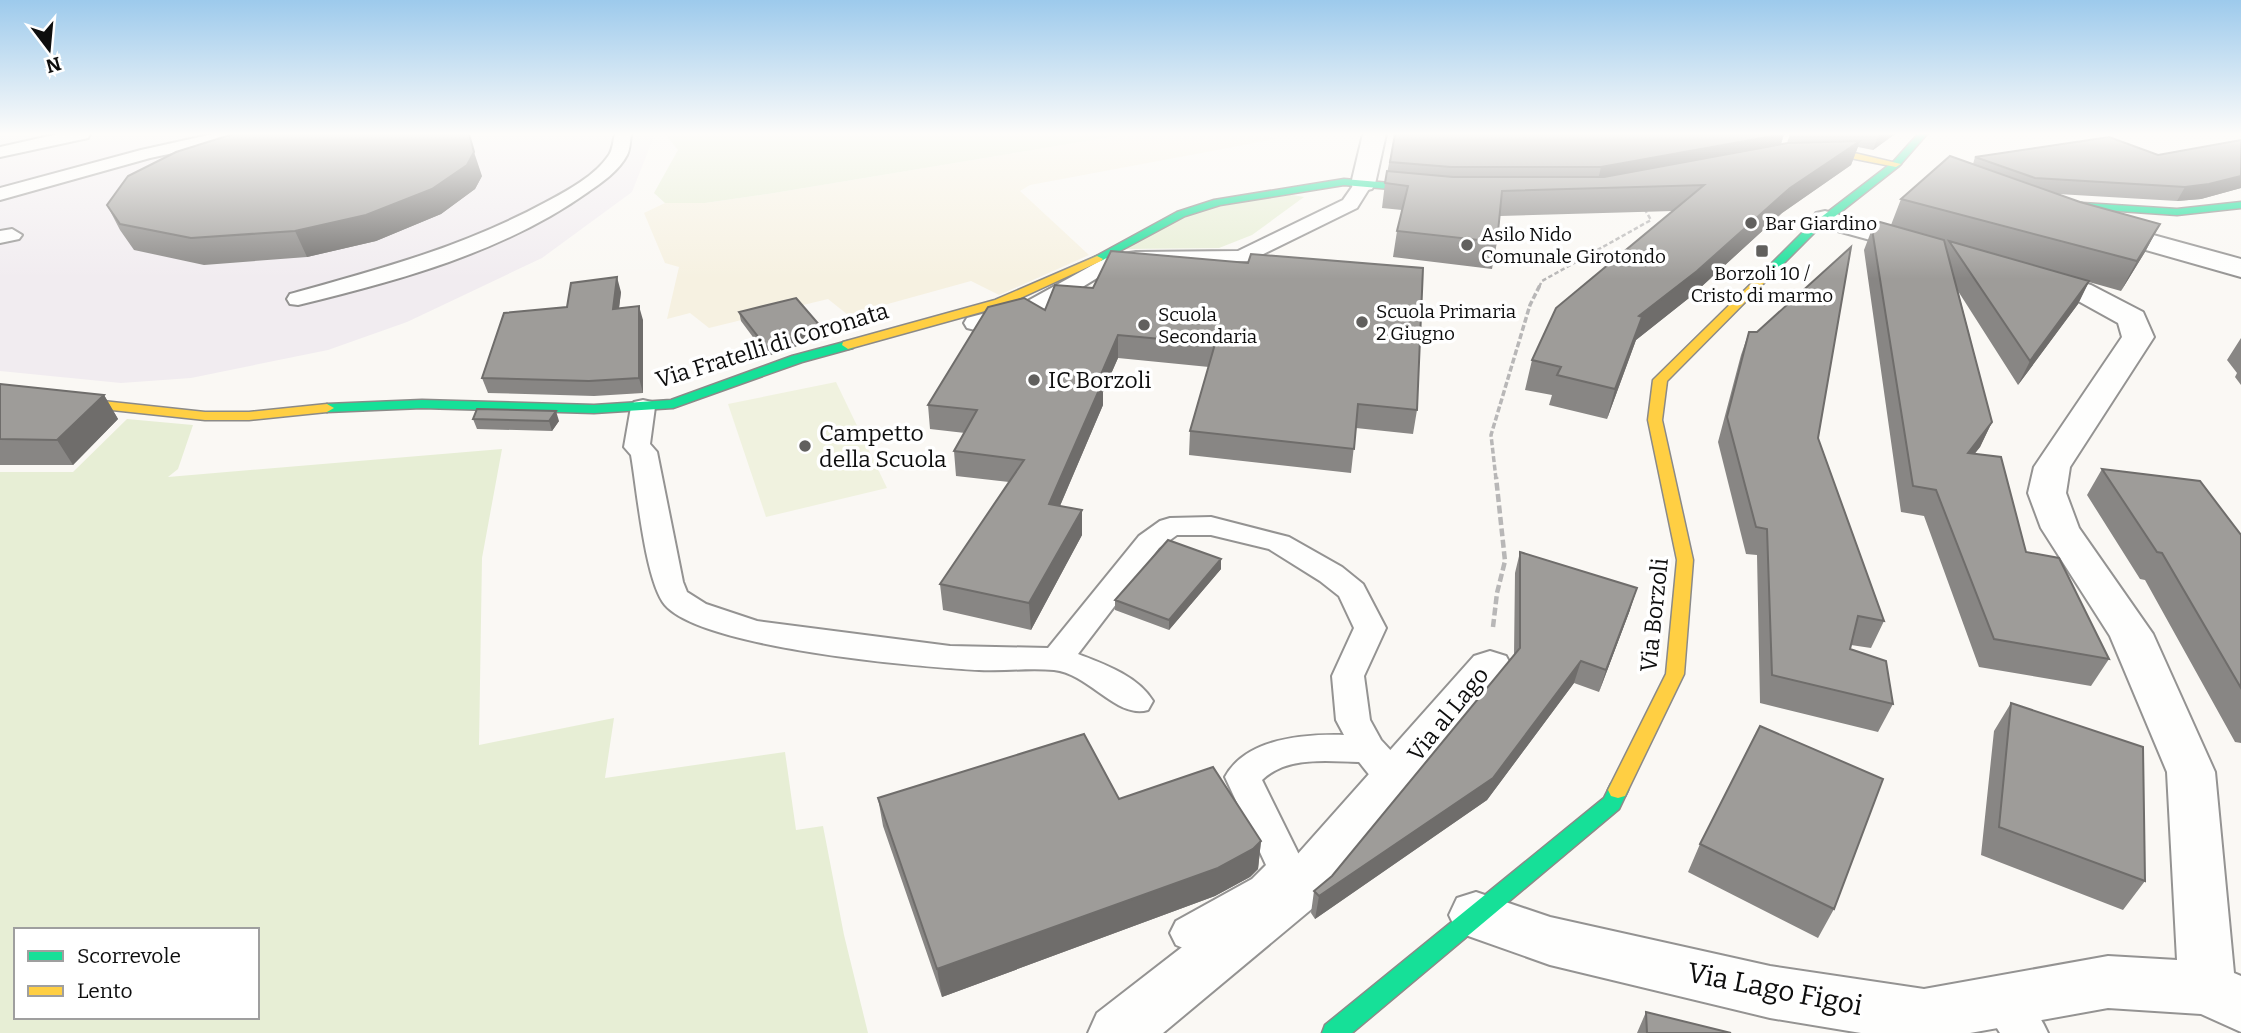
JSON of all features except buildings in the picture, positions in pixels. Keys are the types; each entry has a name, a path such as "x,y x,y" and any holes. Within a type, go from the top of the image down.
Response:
{"street":[{"name":"Via Borzoli","path":"1334,1033 1612,803 1675,674 1685,560 1655,420 1660,380 1825,219 1876,182"},
{"name":"Via Fratelli di Coronata","path":"0,394 205,416 248,416 324,408 422,404 594,409 643,407 690,399 797,359 999,303 1076,270 1181,214 1218,202 1331,184 1449,191"},
{"path":"2031,203 2177,212 2241,205"},
{"path":"2031,203 2076,221 2241,268"},
{"path":"1825,219 1953,255"},
{"path":"2004,270 2081,291 2133,318 2138,337 2052,467 2047,493 2060,528 2131,634 2190,772 2224,996"},
{"name":"Via al Lago","path":"1118,1033 1307,881 1381,764 1490,667"},
{"name":"Via Lago Figoi","path":"1476,915 1550,941 1770,992 1924,1016 2013,1016 2108,982 2224,996"}],"lane":[{"path":"0,194 42,182"},
{"path":"298,299 436,259 572,197 591,182"},
{"path":"975,323 1032,308 1109,262 1136,258 1242,257 1350,204 1363,184"},
{"path":"643,407 637,447 644,452 668,582 676,599 711,618 771,634 906,653 1023,661 1056,659 1099,674 1136,701"},
{"path":"1056,659 1149,542 1170,527 1210,526 1279,543 1331,574 1352,591 1370,628 1348,676 1353,720 1381,764"},
{"path":"1190,933 1266,891 1287,869 1242,777 1260,761 1311,747 1381,764"}],"path":[{"name":"Via al Lago","path":"1490,667 1497,593 1505,561 1491,435 1530,305 1542,281 1651,220 1642,204"}],"shaded area":[{"path":"0,182 636,182 632,192 542,258 407,322 328,350 191,378 121,383 0,371"},
{"path":"839,182 1045,182 1030,185 1020,191 1089,255 999,295 971,281 848,315 828,299 709,328 690,313 667,319 679,267 665,263 644,213 665,203 705,203"}],"green space":[{"path":"660,182 839,182 705,203 665,203 654,193"},
{"path":"1276,192 1304,197 1252,235 1219,248 1125,249 1181,214"},
{"name":"Campetto della Scuola","path":"836,382 887,488 766,517 728,404"},
{"path":"127,419 193,425 178,469 168,477 502,449 482,558 479,745 614,718 605,778 785,752 796,830 823,826 844,935 868,1033 0,1033 0,472 73,472"}],"traffic: fast":[{"path":"1097,259 1181,214 1218,202 1343,182"},
{"path":"1346,182 1437,190"},
{"path":"1765,276 1811,230 1873,182"},
{"path":"2051,204 2177,212 2241,205"},
{"path":"327,408 422,404 594,409 673,404 797,359 848,345"},
{"path":"1334,1033 1612,803 1618,790"}],"traffic: slow":[{"path":"848,345 999,303 1097,259"},
{"path":"1618,790 1675,674 1685,560 1655,420 1660,380 1765,276"},
{"path":"0,394 205,416 249,416 327,408"}],"place":[{"name":"Bar Giardino","path":"1751,223"},
{"name":"Asilo Nido Comunale Girotondo","path":"1467,245"},
{"name":"Borzoli 10 / Cristo di marmo","path":"1762,251"},
{"name":"Scuola Primaria 2 Giugno","path":"1362,322"},
{"name":"Scuola Secondaria","path":"1144,325"},
{"name":"IC Borzoli","path":"1034,380"},
{"name":"Campetto della Scuola","path":"805,446"}]}
